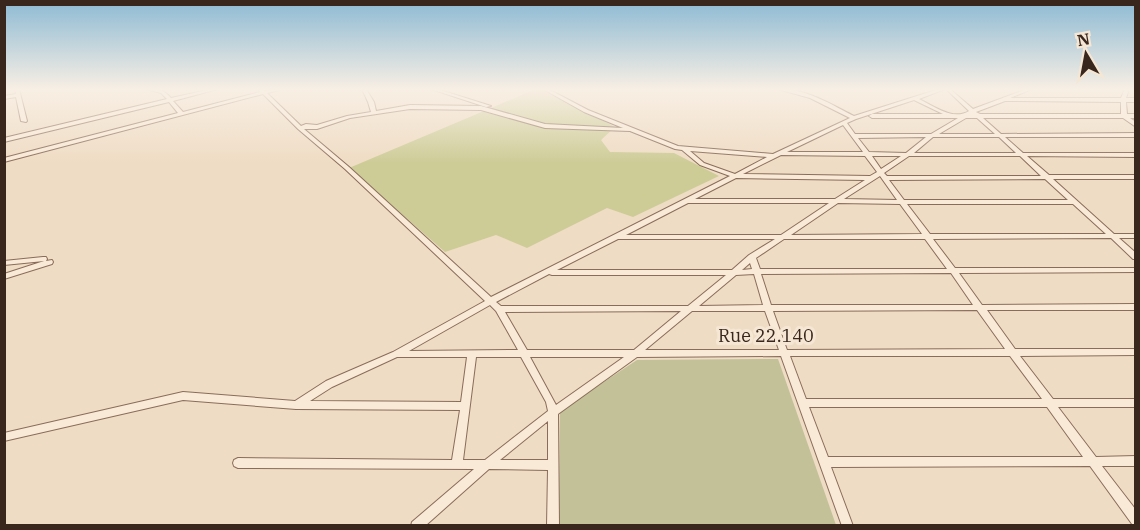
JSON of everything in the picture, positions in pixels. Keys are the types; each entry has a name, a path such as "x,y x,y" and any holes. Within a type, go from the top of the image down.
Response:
{"street":[{"path":"23,114 24,120"},
{"path":"4,140 113,114"},
{"path":"4,160 182,114"},
{"path":"286,114 499,309 551,402 554,465 553,525"},
{"path":"300,128 317,127 371,114"},
{"path":"501,114 545,126 628,130"},
{"path":"592,114 628,130 684,150 777,155 1136,155"},
{"path":"845,114 854,118"},
{"path":"296,405 329,384 396,354 491,301 735,176 854,118 870,114"},
{"path":"945,114 952,117"},
{"path":"883,174 933,135 969,114"},
{"path":"976,114 1136,257"},
{"path":"864,116 1136,116"},
{"path":"1124,116 1136,125"},
{"path":"845,124 1136,520"},
{"path":"854,136 1136,135"},
{"path":"684,150 702,164 735,176 869,178 883,174 1136,177"},
{"path":"416,525 553,412 636,353 731,273 869,178"},
{"path":"690,201 1073,202"},
{"path":"617,237 1136,236"},
{"path":"752,257 768,309 848,525"},
{"path":"4,263 46,261 4,277"},
{"path":"549,273 1136,270"},
{"path":"499,309 1136,308"},
{"name":"Rue 22.140","path":"396,354 1136,352"},
{"path":"457,464 472,354"},
{"path":"4,437 175,397 296,405 465,406"},
{"path":"804,403 1136,403"},
{"path":"825,462 1136,461"},
{"path":"238,463 554,465"}],"shaded area":[{"path":"477,114 590,114 615,127 601,140 610,152 674,153 719,176 633,217 607,208 527,248 496,235 445,252 349,168"}],"green space":[{"path":"778,359 836,525 559,526 560,411 637,360"}]}
